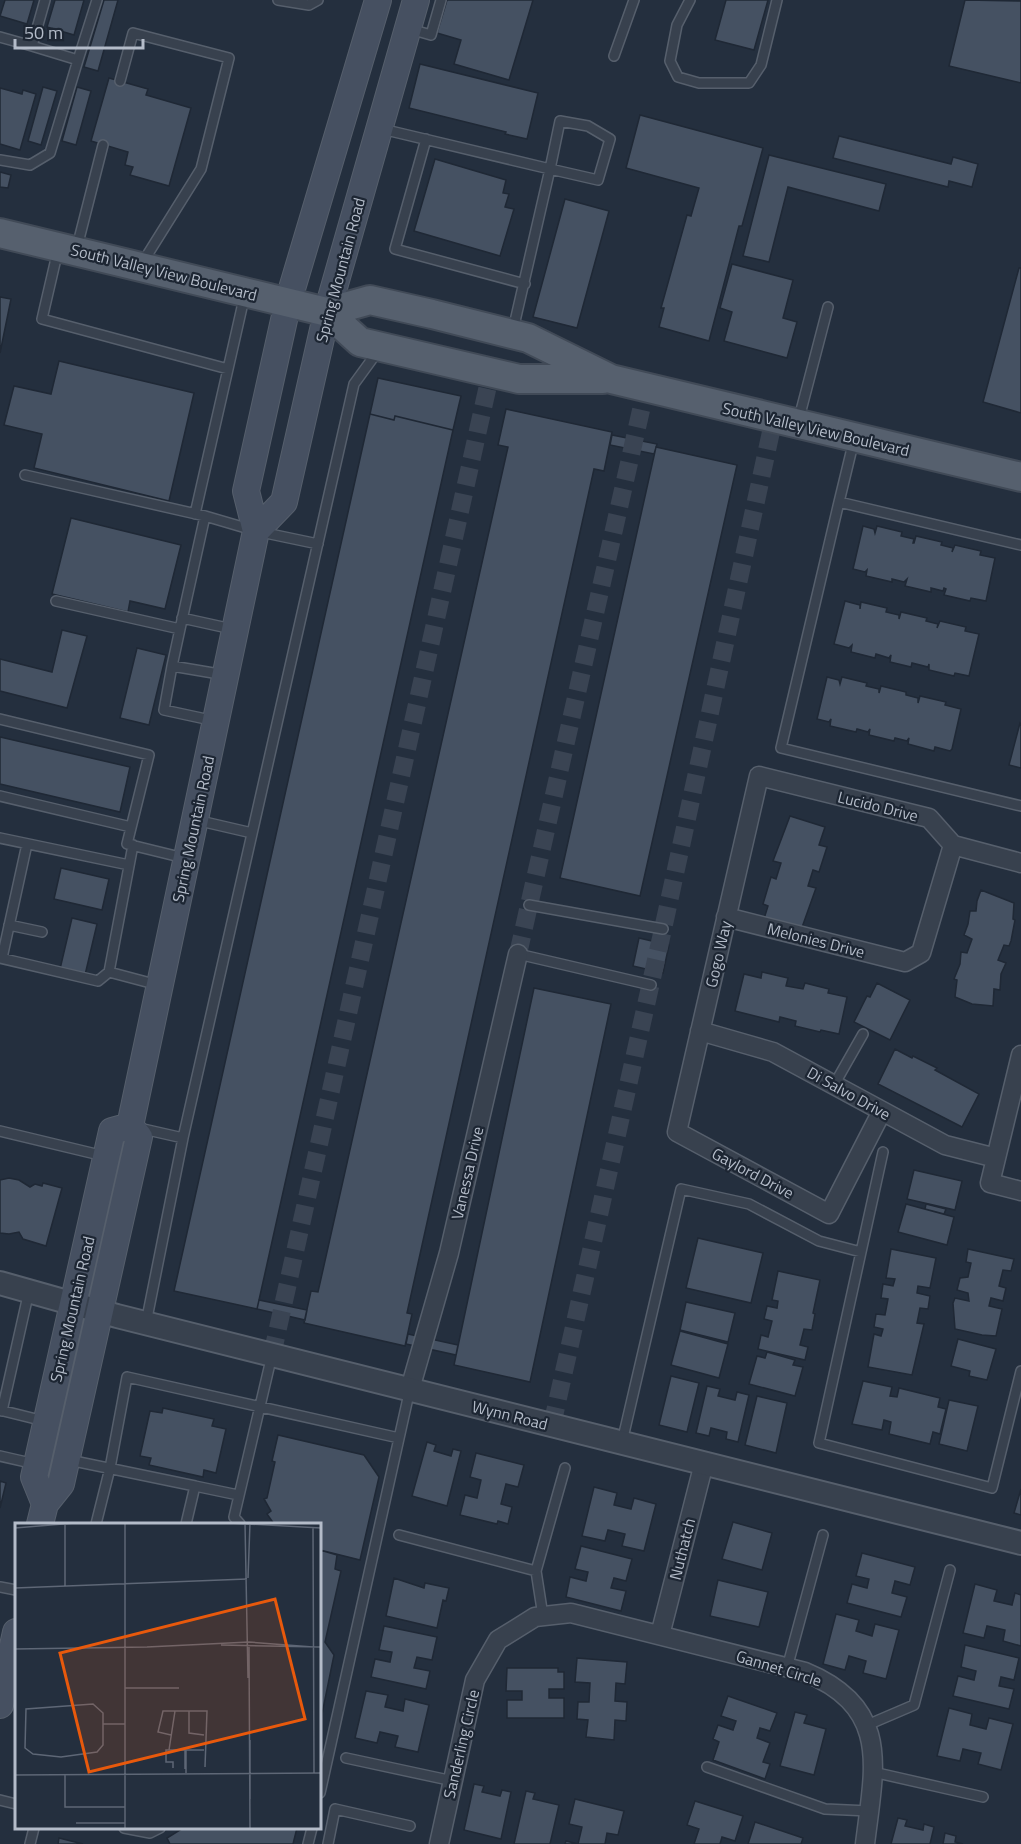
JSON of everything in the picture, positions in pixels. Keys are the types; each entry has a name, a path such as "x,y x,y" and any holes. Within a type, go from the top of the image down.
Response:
{"main road":[{"name":"Spring Mountain Road","path":"130,1126 256,531 246,491 288,302 378,0"},
{"name":"Spring Mountain Road","path":"256,531 284,502 327,312 416,0"},
{"name":"South Valley View Boulevard","path":"0,233 327,312 360,342 519,379 611,380 1021,477"},
{"name":"South Valley View Boulevard","path":"327,312 370,300 528,338 611,380"},
{"name":"Spring Mountain Road","path":"43,1514 34,1477 112,1131 130,1126"},
{"name":"Spring Mountain Road","path":"43,1514 61,1484 100,1312 139,1137 130,1126"},
{"path":"0,1705 15,1637"}],"street":[{"name":"Lucido Drive","path":"759,776 929,818 953,845"},
{"name":"Gogo Way","path":"677,1132 759,776"},
{"path":"953,845 1021,863"},
{"name":"Melonies Drive","path":"726,917 905,962 921,953 953,845"},
{"name":"Vanessa Drive","path":"410,1389 449,1253 518,954"},
{"name":"Di Salvo Drive","path":"700,1030 773,1052 945,1145 996,1158"},
{"path":"1021,1055 990,1183 1021,1191"},
{"name":"Gaylord Drive","path":"677,1132 828,1214 882,1111"},
{"name":"Wynn Road","path":"1,1286 29,1291 100,1312 1021,1543"},
{"name":"Nuthatch","path":"660,1635 704,1463"},
{"name":"Sanderling Circle","path":"439,1844 476,1680 498,1640 535,1617 571,1613 660,1635"},
{"name":"Gannet Circle","path":"660,1635 787,1668 828,1682 853,1703 872,1739 874,1763 865,1844"}],"lane":[{"path":"32,46 45,0"},
{"path":"0,160 30,165 50,153 97,0"},
{"path":"278,0 309,5 318,0"},
{"path":"408,28 431,35 441,0"},
{"path":"614,56 634,0"},
{"path":"690,0 677,25 670,61 678,77 699,83 749,83 761,65 777,0"},
{"path":"120,81 133,33 229,58 201,169 140,267"},
{"path":"0,37 78,60"},
{"path":"380,129 550,170 598,180 610,139 588,126 560,121 550,170 525,284 512,334"},
{"path":"426,139 395,249 525,284"},
{"path":"103,145 42,319 228,369"},
{"path":"216,721 164,710 228,369 245,292"},
{"path":"797,424 828,307"},
{"path":"146,1323 183,1138 354,384 381,346"},
{"path":"854,438 781,748 1021,806"},
{"path":"25,475 318,544"},
{"path":"839,502 1021,545"},
{"path":"56,602 180,629"},
{"path":"182,618 235,629"},
{"path":"172,666 225,675"},
{"path":"0,719 149,754 127,843 186,859"},
{"path":"0,796 131,826"},
{"path":"195,819 252,833"},
{"path":"0,838 129,865"},
{"path":"27,844 1,958 98,981 109,972 133,845"},
{"path":"529,905 663,930"},
{"path":"9,926 42,932"},
{"path":"518,954 651,986"},
{"path":"109,972 159,986"},
{"path":"834,1085 863,1034"},
{"path":"130,1126 183,1138"},
{"path":"0,1131 106,1156"},
{"path":"883,1152 819,1443 992,1488 1021,1371"},
{"path":"622,1442 681,1189 748,1204 819,1241 861,1252"},
{"path":"29,1291 1,1411 47,1422"},
{"path":"233,1520 272,1355"},
{"path":"96,1523 110,1468 127,1377 399,1438"},
{"path":"321,1789 410,1389"},
{"path":"0,1455 37,1464"},
{"path":"66,1459 238,1495"},
{"path":"543,1616 536,1571 565,1468"},
{"path":"186,1523 195,1486"},
{"path":"399,1535 536,1571"},
{"path":"787,1668 823,1535"},
{"path":"865,1726 914,1706 950,1570"},
{"path":"0,1587 15,1590"},
{"path":"346,1758 453,1781"},
{"path":"707,1767 825,1809 869,1811"},
{"path":"873,1772 983,1797"},
{"path":"0,1800 15,1804"},
{"path":"328,1844 335,1809 410,1826"},
{"path":"30,1844 34,1829"},
{"path":"133,1829 150,1833 157,1829"},
{"path":"308,1844 312,1829"}],"building":[{"path":"5,0 34,0 27,24 0,16"},
{"path":"55,0 84,0 74,35 47,27"},
{"path":"104,0 118,0 98,71 84,67"},
{"path":"447,0 533,0 509,80 454,64 461,40 437,33"},
{"path":"726,0 768,0 754,50 715,40"},
{"path":"965,0 1021,1 1021,83 949,66"},
{"path":"420,64 538,93 527,139 409,108"},
{"path":"109,78 148,89 146,95 191,108 169,186 130,175 133,167 125,165 128,152 91,141"},
{"path":"43,87 57,91 41,145 28,141"},
{"path":"77,87 91,91 76,145 62,141"},
{"path":"0,88 22,94 23,90 36,94 20,150 0,144"},
{"path":"640,115 763,148 742,226 739,226 709,341 659,327 664,308 661,308 687,215 691,216 699,188 626,168"},
{"path":"839,136 951,164 953,157 978,164 972,187 949,181 948,187 833,158"},
{"path":"769,155 886,184 879,211 788,187 769,262 743,256"},
{"path":"435,159 506,180 503,193 509,194 505,207 514,209 500,256 414,231"},
{"path":"0,172 11,175 8,188 0,187"},
{"path":"565,199 609,211 577,328 533,317"},
{"path":"732,264 793,280 783,318 797,322 787,358 724,341 732,312 720,308"},
{"path":"1019,268 1021,268 1021,413 983,402"},
{"path":"0,297 11,299 0,353"},
{"path":"59,361 194,393 169,501 34,468 42,434 4,425 14,386 51,394"},
{"path":"378,378 461,396 453,430 395,416 394,420 370,414"},
{"path":"506,409 612,432 604,471 594,469 407,1313 412,1314 405,1346 304,1323 311,1291 318,1292 508,447 498,445"},
{"path":"370,414 394,420 395,416 453,430 257,1309 174,1291"},
{"path":"612,435 657,444 654,454 610,445"},
{"path":"656,447 737,465 640,896 560,878"},
{"path":"71,518 181,545 165,609 130,601 128,612 52,594"},
{"path":"863,526 874,529 875,533 877,526 902,532 901,536 914,539 913,543 916,536 942,542 941,545 953,548 952,552 955,545 981,551 980,555 995,558 986,601 971,598 970,601 944,595 946,589 944,588 943,591 931,588 931,592 905,586 907,579 904,582 892,579 892,582 866,576 867,570 865,572 853,569"},
{"path":"845,601 860,605 860,609 861,602 887,608 886,612 899,615 899,619 901,612 927,618 926,621 938,624 937,628 940,621 966,627 965,631 979,634 969,676 955,673 954,676 929,670 929,664 928,667 912,663 911,667 890,662 891,655 889,658 876,654 875,658 851,652 852,645 849,648 834,644"},
{"path":"62,630 87,636 67,708 0,691 0,659 52,672"},
{"path":"137,648 166,655 149,725 120,718"},
{"path":"827,677 839,680 840,684 842,677 867,683 866,686 879,689 879,693 881,686 906,692 906,695 918,698 918,703 920,696 946,702 945,705 961,709 952,749 950,751 935,747 934,751 908,744 909,738 907,741 895,738 894,741 869,735 870,729 868,732 857,729 856,732 830,726 831,719 829,722 817,719"},
{"path":"1021,724 1021,768 1009,765"},
{"path":"0,737 130,767 120,812 0,784"},
{"path":"790,816 825,827 819,845 827,847 819,872 813,870 808,886 816,888 800,933 763,922 768,906 763,904 771,877 776,879 781,863 773,861"},
{"path":"61,868 109,879 102,910 54,899"},
{"path":"981,890 1014,903 1013,919 1015,920 1011,941 1009,946 1004,945 998,960 1006,963 1001,974 1000,990 994,989 993,1006 972,1004 955,997 957,980 954,979 960,964 961,952 967,953 972,939 964,935 970,911 976,911"},
{"path":"72,918 97,924 85,975 60,969"},
{"path":"639,938 669,945 663,973 633,966"},
{"path":"762,972 788,978 786,986 803,989 805,983 829,989 828,993 847,997 839,1034 795,1026 796,1021 780,1017 779,1022 735,1011 744,974 761,978"},
{"path":"877,983 910,1000 890,1040 854,1022 867,996 870,997"},
{"path":"534,988 611,1004 530,1382 454,1365"},
{"path":"895,1049 937,1068 935,1070 979,1094 962,1127 878,1084"},
{"path":"914,1170 962,1181 955,1210 907,1199"},
{"path":"9,1178 19,1180 30,1187 35,1184 42,1186 43,1183 62,1188 46,1246 23,1239 19,1232 0,1233 0,1180"},
{"path":"906,1204 954,1217 947,1245 898,1232"},
{"path":"926,1204 946,1209 944,1214 925,1209"},
{"path":"698,1238 763,1253 751,1303 686,1288"},
{"path":"891,1249 936,1258 930,1288 918,1286 917,1293 930,1296 928,1309 920,1308 917,1323 924,1324 912,1375 868,1367 874,1334 881,1336 883,1329 874,1327 876,1314 885,1315 888,1299 881,1298 883,1284 893,1286 895,1279 886,1278"},
{"path":"968,1249 1014,1259 1011,1271 1003,1270 999,1286 1006,1288 1003,1301 991,1298 989,1306 1002,1309 996,1336 955,1329 953,1303 955,1298 969,1301 968,1293 957,1290 960,1278 968,1277 971,1263 966,1262"},
{"path":"778,1271 820,1280 812,1330 804,1329 800,1345 808,1347 805,1360 758,1349 761,1335 768,1337 772,1321 764,1319 767,1306 777,1308 778,1301 772,1300"},
{"path":"259,1300 307,1310 305,1320 257,1309"},
{"path":"686,1302 735,1313 728,1342 680,1330"},
{"path":"680,1331 728,1344 719,1378 671,1365"},
{"path":"408,1334 458,1345 456,1355 406,1344"},
{"path":"958,1339 996,1349 987,1380 969,1376 970,1371 951,1366"},
{"path":"767,1352 795,1360 793,1365 803,1367 795,1396 749,1384 757,1356 765,1358"},
{"path":"671,1376 699,1383 687,1432 659,1425"},
{"path":"863,1381 892,1387 890,1396 897,1397 899,1388 940,1398 938,1407 946,1409 940,1434 933,1432 930,1444 889,1434 891,1422 884,1420 882,1430 852,1424"},
{"path":"707,1386 720,1389 718,1396 735,1400 737,1392 749,1395 738,1442 726,1439 727,1432 711,1428 709,1436 696,1433"},
{"path":"757,1396 787,1403 776,1453 745,1445"},
{"path":"949,1400 978,1406 967,1451 939,1444"},
{"path":"163,1408 214,1419 212,1426 226,1429 216,1473 204,1470 203,1477 149,1465 151,1458 140,1456 150,1411 162,1413"},
{"path":"278,1435 364,1455 379,1477 360,1560 321,1550 321,1523 273,1523 267,1514 271,1511 264,1499 267,1498 275,1462 272,1461"},
{"path":"427,1442 436,1445 434,1451 451,1456 453,1449 461,1451 447,1506 412,1496"},
{"path":"476,1453 524,1465 518,1487 506,1484 501,1504 512,1507 508,1524 498,1521 497,1524 460,1515 465,1495 477,1498 481,1480 470,1477"},
{"path":"0,1481 6,1483 0,1508"},
{"path":"594,1487 617,1493 614,1505 631,1509 634,1498 656,1504 644,1551 622,1546 625,1534 608,1530 605,1541 582,1536"},
{"path":"1021,1489 1021,1515 1014,1513"},
{"path":"733,1522 772,1533 762,1570 722,1559"},
{"path":"581,1546 632,1559 626,1581 614,1578 611,1588 626,1591 621,1611 566,1597 570,1577 586,1581 588,1572 575,1569"},
{"path":"321,1550 337,1555 335,1569 341,1571 325,1642 334,1655 321,1719"},
{"path":"862,1553 915,1567 910,1585 895,1581 892,1593 907,1597 901,1617 847,1603 852,1584 867,1588 869,1579 856,1576"},
{"path":"394,1578 424,1588 425,1583 449,1588 446,1601 443,1600 437,1628 386,1616"},
{"path":"718,1580 768,1592 759,1627 710,1616"},
{"path":"975,1584 997,1590 994,1601 1012,1605 1015,1593 1021,1595 1021,1646 1003,1641 1005,1630 987,1626 984,1638 963,1633"},
{"path":"836,1614 859,1620 856,1631 872,1636 875,1624 899,1630 886,1679 863,1673 866,1661 849,1656 845,1670 823,1664"},
{"path":"384,1626 437,1637 432,1660 417,1657 414,1668 430,1671 426,1689 371,1677 375,1659 390,1662 392,1652 379,1650"},
{"path":"965,1645 1019,1658 1014,1680 1001,1677 999,1686 1014,1689 1009,1709 953,1696 958,1676 974,1680 976,1671 961,1667"},
{"path":"577,1658 627,1662 625,1684 616,1683 615,1701 627,1702 626,1721 615,1720 614,1740 586,1737 588,1720 577,1719 578,1702 589,1702 590,1683 575,1682"},
{"path":"507,1668 558,1668 558,1672 564,1672 564,1689 549,1689 549,1698 564,1698 564,1718 507,1718 507,1700 522,1700 522,1691 506,1691"},
{"path":"366,1691 388,1695 385,1707 403,1711 405,1699 429,1705 418,1752 395,1747 398,1736 380,1732 377,1743 355,1738"},
{"path":"728,1696 777,1713 770,1731 760,1728 757,1738 770,1743 763,1762 770,1764 765,1779 713,1760 719,1742 713,1739 718,1725 733,1730 736,1721 721,1716"},
{"path":"949,1708 972,1714 970,1725 986,1729 989,1718 1013,1724 1001,1770 978,1764 981,1753 963,1749 960,1761 937,1756"},
{"path":"795,1712 807,1715 804,1723 826,1729 814,1775 780,1766"},
{"path":"474,1784 484,1786 482,1792 500,1796 502,1790 511,1792 501,1839 464,1830"},
{"path":"526,1791 535,1793 533,1799 559,1805 550,1844 514,1844"},
{"path":"575,1799 624,1811 618,1835 607,1833 605,1844 578,1844 582,1827 569,1824"},
{"path":"695,1801 743,1816 735,1841 722,1837 720,1844 694,1844 699,1829 687,1825"},
{"path":"898,1818 907,1820 905,1826 923,1830 924,1824 934,1827 930,1844 891,1844"},
{"path":"755,1822 803,1838 801,1844 748,1844"},
{"path":"181,1829 297,1829 293,1844 170,1844 167,1838"},
{"path":"945,1833 956,1836 955,1842 963,1844 943,1844"},
{"path":"59,1838 83,1844 58,1844"}],"tunnel":[{"path":"272,1355 491,372"},
{"path":"518,954 646,388"},
{"path":"552,1425 774,418"}]}
